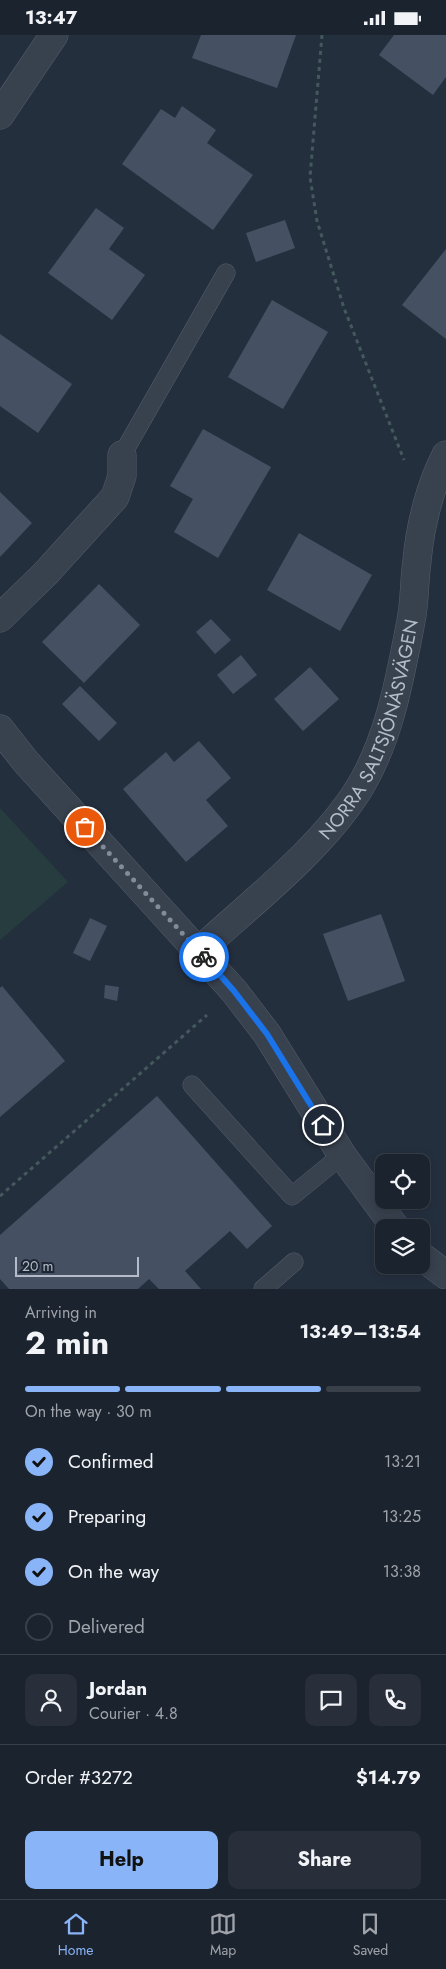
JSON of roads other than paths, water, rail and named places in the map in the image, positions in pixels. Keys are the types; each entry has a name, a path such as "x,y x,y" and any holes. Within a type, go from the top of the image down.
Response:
{"street":[{"path":"0,115 54,35"},
{"path":"0,619 46,573 115,497 122,476 122,455"},
{"name":"NORRA SALTSJÖNÄSVÄGEN","path":"198,952 316,843 340,817 361,786 380,744 397,695 414,608 418,551 437,472 446,455"},
{"path":"0,729 33,769 234,991 267,1034 342,1155 389,1219"},
{"path":"430,1263 446,1275"}],"lane":[{"path":"122,455 226,273"},
{"path":"192,1085 292,1196 342,1155"},
{"path":"263,1289 294,1262"}]}
